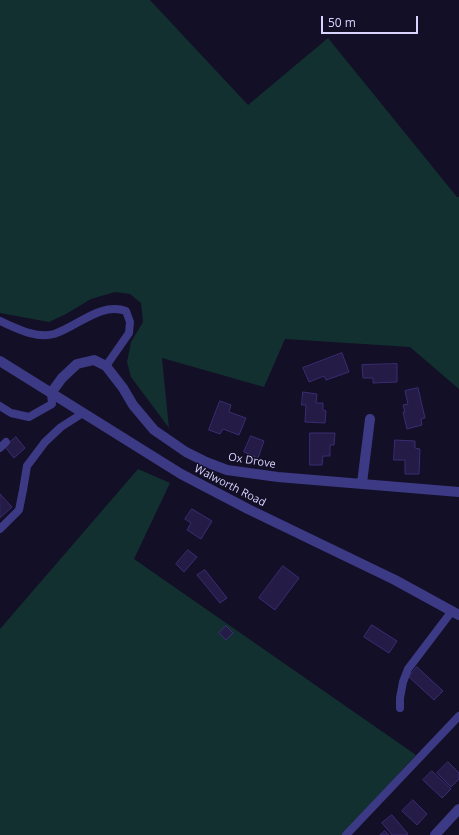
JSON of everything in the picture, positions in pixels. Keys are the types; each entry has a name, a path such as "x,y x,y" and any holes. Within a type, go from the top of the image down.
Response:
{"street":[{"path":"51,393 62,378 77,364 94,360 106,366"},
{"name":"Walworth Road","path":"0,361 181,474 248,509 394,580 456,613"},
{"name":"Ox Drove","path":"106,366 123,388 133,406 154,430 186,452 227,470 256,474 459,492"},
{"path":"362,483 370,419"},
{"path":"435,835 459,809"}],"lane":[{"path":"0,321 35,334 53,334 105,310 118,308 126,311 130,322 129,333 106,366"},
{"path":"0,406 11,413 28,416 52,404 51,393"},
{"path":"0,529 19,510 27,466 50,437 61,427 83,413"},
{"path":"400,708 403,682 408,669 456,613"},
{"path":"346,835 459,716"}],"green space":[{"path":"0,0 150,0 248,105 328,38 457,197 459,197 459,389 410,347 285,339 264,387 162,358 169,428 131,377 127,362 131,342 143,322 141,303 130,294 115,292 91,299 49,322 0,313"},
{"path":"138,469 170,483 134,559 416,755 342,835 0,835 0,629"}],"building":[{"path":"342,353 349,372 326,380 324,376 309,382 303,368"},
{"path":"397,364 397,382 373,383 373,378 363,378 362,365"},
{"path":"418,388 425,418 421,419 422,425 407,429 403,412 405,412 403,405 408,404 405,391"},
{"path":"303,392 317,394 316,403 323,403 323,410 326,411 325,423 305,422 306,405 302,405"},
{"path":"220,401 231,405 229,412 246,418 239,435 223,429 220,434 209,430"},
{"path":"310,433 335,433 334,445 330,445 330,456 323,456 322,465 310,465"},
{"path":"251,436 264,441 258,458 244,452"},
{"path":"16,437 25,448 14,458 5,447"},
{"path":"395,440 415,441 415,448 420,449 419,474 405,474 405,460 394,460"},
{"path":"0,494 12,507 0,518"},
{"path":"192,509 212,521 201,539 187,530 191,523 185,519"},
{"path":"188,550 197,557 184,572 176,564"},
{"path":"283,566 299,578 275,610 259,598"},
{"path":"205,570 227,598 220,603 197,575"},
{"path":"372,625 397,641 389,653 364,637"},
{"path":"226,626 233,633 226,640 219,633"},
{"path":"417,667 443,691 434,700 409,677"},
{"path":"448,762 459,773 459,779 451,787 437,773"},
{"path":"432,771 451,789 442,798 423,780"},
{"path":"413,800 427,814 417,825 402,811"},
{"path":"392,815 408,834 407,835 392,835 382,823"},
{"path":"385,831 389,835 380,835"}]}
